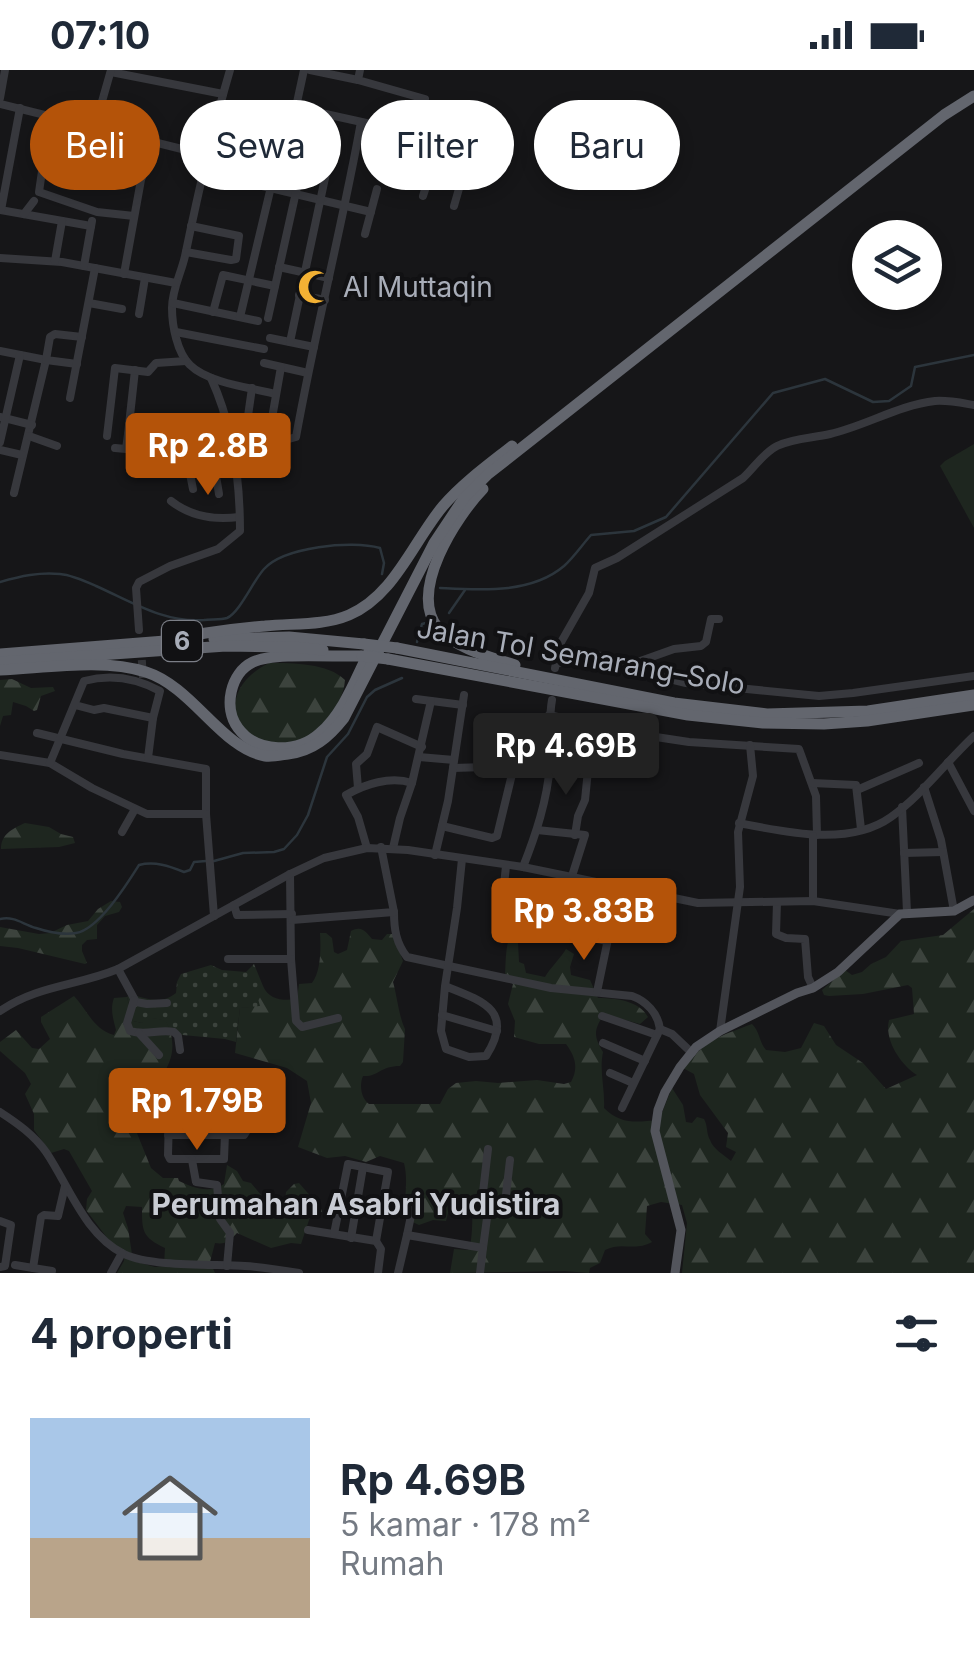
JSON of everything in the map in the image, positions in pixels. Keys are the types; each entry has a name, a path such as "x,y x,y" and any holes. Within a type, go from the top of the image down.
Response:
{"highway":[{"path":"0,670 116,666 142,670 166,680 193,700 244,748 266,756 313,748 344,718 464,498 488,475 974,93"},
{"path":"159,642 190,634 322,622 365,607 380,594 441,508 472,477 834,192 948,106 974,93"},
{"path":"536,437 464,512 432,575 429,604 435,624 464,646 583,685"},
{"path":"362,652 255,660 235,679 230,692 233,720 246,736 279,748 293,747 318,735 341,706 426,543 472,477"},
{"name":"Jalan Tol Semarang–Solo","path":"0,654 289,637 670,712 764,722 866,721 974,705"},
{"name":"Jalan Tol Semarang–Solo","path":"0,662 226,646 362,652 397,648 687,705 767,714 868,711 974,696"}],"main road":[{"path":"674,1273 681,1230 654,1131 665,1092 692,1053 720,1031 838,972 889,917 954,911 974,900"}],"street":[{"path":"5,70 0,101 30,111"},
{"path":"220,100 230,70"},
{"path":"298,100 307,70 359,75 424,100"},
{"path":"103,100 111,71 222,94"},
{"path":"20,108 1,210 92,226"},
{"path":"281,367 268,441 271,444 296,437 361,127"},
{"path":"38,190 94,211 134,216"},
{"path":"124,274 139,190"},
{"path":"199,190 172,304 186,361 211,378 276,394"},
{"path":"240,317 271,190"},
{"path":"276,190 371,212"},
{"path":"268,318 297,190"},
{"path":"290,342 323,190"},
{"path":"365,234 376,190"},
{"path":"422,196 424,190"},
{"path":"454,206 459,190"},
{"path":"24,214 34,200"},
{"path":"76,223 78,205"},
{"path":"84,266 94,211"},
{"path":"55,261 62,221"},
{"path":"186,252 236,259 239,236 191,226"},
{"path":"0,258 55,261 176,283"},
{"path":"279,267 330,278"},
{"path":"70,398 95,268"},
{"path":"213,312 223,275 274,286"},
{"path":"140,314 145,278"},
{"path":"300,295 324,300"},
{"path":"88,304 122,309"},
{"path":"172,304 258,320"},
{"path":"176,332 264,349"},
{"path":"14,493 51,335 82,337"},
{"path":"270,338 314,347"},
{"path":"0,351 77,364"},
{"path":"20,355 0,446 22,455"},
{"path":"107,436 116,356"},
{"path":"114,368 148,372 156,363 186,361"},
{"path":"264,363 308,373"},
{"path":"116,448 126,449 135,370"},
{"path":"139,630 139,582 218,548 238,534 234,460 211,378"},
{"path":"245,438 252,388"},
{"path":"974,405 926,403 832,434 781,444 759,458 743,478 595,568 592,588 560,644 556,666 591,656 632,664 639,670 686,683 798,695 853,693 974,676"},
{"path":"193,489 187,429 224,415"},
{"path":"4,418 32,425"},
{"path":"208,422 219,494"},
{"path":"128,434 186,442"},
{"path":"29,436 57,446"},
{"path":"149,458 188,464"},
{"path":"171,501 182,510 202,516 239,516"},
{"path":"632,664 674,649 701,646 708,638 711,620 719,620"},
{"path":"50,763 86,680 126,678 160,691 148,758"},
{"path":"435,855 464,695"},
{"path":"416,699 463,706"},
{"path":"523,868 544,806 552,700"},
{"path":"393,848 431,701"},
{"path":"75,705 154,718"},
{"path":"550,716 689,742 798,749 817,803 813,901"},
{"path":"502,722 550,735"},
{"path":"358,788 356,764 366,754 376,727 420,752 453,764 584,766 588,770 585,800 574,835"},
{"path":"37,732 206,770 214,916"},
{"path":"739,823 815,836 861,830 886,820 902,807 974,736"},
{"path":"720,1031 740,887 739,823 753,776 750,746"},
{"path":"0,755 50,763 92,788 152,814 206,814"},
{"path":"948,762 974,812"},
{"path":"857,790 919,763"},
{"path":"442,826 498,836 514,766"},
{"path":"367,848 358,818 345,796 358,788 397,779 412,783"},
{"path":"812,783 854,784 861,830"},
{"path":"924,787 935,816 954,911"},
{"path":"902,807 903,913"},
{"path":"122,832 135,808"},
{"path":"537,830 584,835 572,876"},
{"path":"381,847 394,930 407,957 520,982 642,1000 653,1012 658,1032 622,1108"},
{"path":"0,1011 32,992 118,969 290,874 324,858 367,848 393,848 572,876 687,901 813,901 889,917"},
{"path":"904,853 943,852"},
{"path":"446,986 479,999 492,1009 496,1031 486,1056 448,1052 442,1040 442,1015 462,859"},
{"path":"506,866 501,914 607,940"},
{"path":"290,874 297,1024 302,1027 338,1018"},
{"path":"597,992 607,940 598,911 603,882"},
{"path":"777,902 776,934 804,939 812,988"},
{"path":"234,906 239,915 292,917 394,912"},
{"path":"228,959 291,959"},
{"path":"118,969 139,1004 167,1003"},
{"path":"134,1000 127,1026 130,1031 174,1032 180,1050"},
{"path":"442,1015 496,1031"},
{"path":"602,1016 672,1034 692,1053"},
{"path":"139,1033 160,1055"},
{"path":"602,1043 645,1061"},
{"path":"610,1073 633,1083"},
{"path":"170,1109 243,1107 255,1082 177,1083 170,1109 170,1159 224,1159 225,1134"},
{"path":"168,1134 245,1134 271,1092"},
{"path":"0,1112 34,1138 102,1238 122,1253 142,1261 299,1273"},
{"path":"488,1149 482,1201 505,1203 510,1160"},
{"path":"192,1160 196,1182 217,1185 220,1219 230,1233 227,1266"},
{"path":"334,1234 347,1164 388,1172 376,1241"},
{"path":"351,1238 363,1167"},
{"path":"32,1268 42,1217 58,1216 65,1186"},
{"path":"480,1273 489,1203"},
{"path":"398,1273 413,1206"},
{"path":"0,1221 11,1224 4,1245 5,1266 0,1267"},
{"path":"308,1230 376,1241 382,1249 378,1273"},
{"path":"407,1235 483,1248"},
{"path":"111,1273 122,1253"},
{"path":"168,1273 172,1262"},
{"path":"16,1265 52,1271"}],"green space":[{"path":"974,444 974,528 940,466"},
{"path":"269,663 320,667 345,680 335,708 305,739 272,743 256,739 237,718 235,704 240,689 251,675"},
{"path":"12,679 31,688 53,687 55,691 41,696 34,711 13,702 11,715 3,716 0,726 0,680"},
{"path":"25,823 49,827 73,837 75,843 1,849 5,836"},
{"path":"111,901 120,902 122,907 97,925 97,939 82,945 85,964 0,946 0,927 50,933 88,921"},
{"path":"974,909 974,1273 682,1273 687,1223 682,1205 661,1202 647,1206 645,1234 652,1242 605,1250 600,1263 590,1268 589,1273 450,1273 454,1249 470,1247 473,1201 458,1198 446,1221 419,1225 406,1219 404,1163 380,1156 366,1162 345,1156 327,1158 298,1147 311,1103 307,1081 287,1068 235,1053 240,1008 260,1006 260,986 277,998 297,999 299,984 312,983 317,973 320,933 332,938 334,952 338,954 347,950 351,931 358,929 372,939 382,940 393,934 403,961 393,982 405,1029 403,1062 363,1076 362,1091 369,1104 440,1104 456,1083 571,1082 575,1062 566,1044 539,1044 514,1037 515,1021 508,1004 513,984 505,977 506,957 514,926 523,923 529,929 529,941 518,943 519,962 524,964 526,973 545,977 566,949 574,954 571,975 590,980 598,998 633,1004 648,1017 640,1024 604,1014 598,1024 604,1108 623,1120 659,1120 672,1088 683,1105 686,1122 692,1123 697,1117 704,1119 711,1143 731,1161 736,1152 726,1147 728,1133 700,1095 694,1074 683,1068 691,1058 714,1040 752,1024 766,1050 785,1052 801,1048 814,1023 824,1026 836,1045 863,1063 886,1089 917,1075 895,1051 888,1028 889,1020 914,1014 912,988 908,985 829,996 822,990 845,970 852,975 862,972 886,957 901,941 943,935"},
{"path":"254,964 263,986 260,1007 240,1008 236,1042 172,1034 160,1019 133,1021 127,997 131,994 165,999 176,993 181,974 211,965 246,972"},
{"path":"74,996 96,1024 114,1035 114,998 127,997 133,1021 166,1021 172,1049 162,1076 148,1077 140,1070 130,1069 118,1086 151,1168 163,1178 178,1178 190,1186 207,1189 224,1184 227,1165 243,1181 251,1183 271,1207 281,1206 286,1192 299,1183 313,1199 318,1199 322,1212 311,1214 301,1244 271,1248 237,1233 225,1243 215,1243 210,1262 215,1273 117,1273 125,1253 111,1243 86,1210 92,1191 69,1151 51,1153 34,1130 34,1114 25,1094 31,1084 25,1073 0,1051 0,1042 16,1030 32,1048 39,1049 50,1039 41,1017","holes":["126,1206 142,1207 145,1232 165,1248 164,1266 133,1261 123,1213"]}],"waterway":[{"path":"440,588 505,588 536,582 564,566 591,535 634,531 666,517 773,393 825,379 873,402 889,401 911,386 915,367 974,355"},
{"path":"0,582 37,574 65,575 162,615 204,620 232,615 264,569 286,555 336,545 380,548 382,574"},
{"path":"449,613 465,590"},
{"path":"417,642 422,624 426,623"},
{"path":"214,861 284,849 308,815 327,757 348,734 367,697 402,678"},
{"path":"0,919 14,919 51,932 76,933 103,915 139,865 156,864 184,872 194,862 206,861"}],"tunnel":[{"path":"141,648 143,678"}],"place":[{"name":"Al Muttaqin","path":"315,287"}],"district":[{"name":"Perumahan Asabri Yudistira","path":"356,1205"}]}
